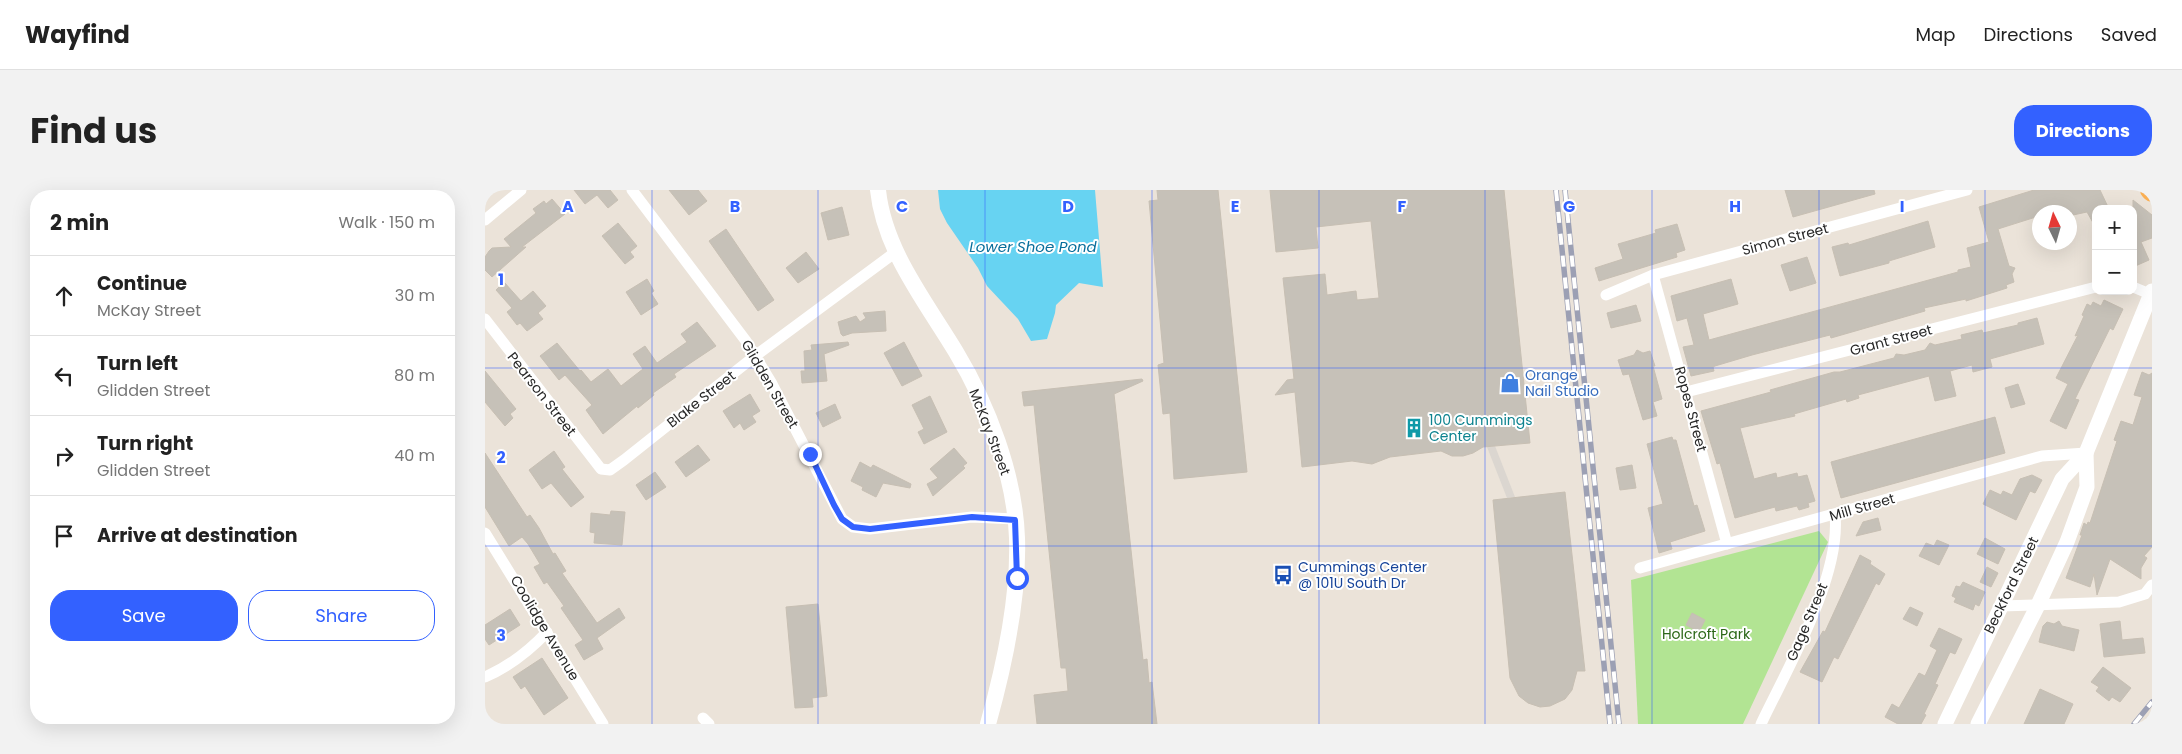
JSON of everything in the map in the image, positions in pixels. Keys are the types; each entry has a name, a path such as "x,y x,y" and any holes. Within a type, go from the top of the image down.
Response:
{"main road":[{"name":"McKay Street","path":"878,190 886,230 922,298 957,354 982,404 1002,454 1012,493 1017,578 1007,638 988,724"}],"street":[{"path":"485,220 521,190"},
{"name":"Glidden Street","path":"632,190 708,288 755,356 810,454 842,519 853,527 870,529 972,517 1015,520"},
{"name":"Simon Street","path":"1606,295 1653,275 1967,190"},
{"name":"Blake Street","path":"601,469 609,470 625,460 755,356 897,252"},
{"name":"Ropes Street","path":"1653,275 1727,544"},
{"name":"Grant Street","path":"1686,392 2092,288"},
{"path":"2137,288 2151,292"},
{"name":"Beckford Street","path":"1945,724 2062,479 2086,453 2151,292"},
{"name":"Pearson Street","path":"485,319 601,469"},
{"name":"Beckford Street","path":"1978,724 2038,605 2067,542 2087,487 2086,453"},
{"name":"Mill Street","path":"1640,568 2042,456 2086,453"},
{"name":"Gage Street","path":"1761,724 1820,600 1836,543 1835,515"},
{"name":"Coolidge Avenue","path":"485,533 603,724"},
{"path":"2001,606 2102,604 2126,601 2145,594 2152,585"},
{"path":"485,677 537,643 547,632"}],"green space":[{"name":"Holcroft Park","path":"1819,531 1828,542 1743,724 1638,724 1631,580"}],"shaded area":[{"path":"1495,446 1515,497 1507,498 1487,447"}],"water":[{"name":"Lower Shoe Pond","path":"938,190 1095,190 1103,287 1079,283 1056,305 1047,339 1031,341 1018,319 987,286 978,268 947,223 940,209"}],"building":[{"path":"574,190 610,190 618,200 608,208 597,195 585,204"},
{"path":"669,190 698,190 707,201 689,215"},
{"path":"1157,190 1218,190 1247,472 1174,479 1170,413 1163,414 1158,365 1164,363 1149,201 1158,200"},
{"path":"1270,190 1504,190 1530,443 1483,447 1463,456 1452,456 1441,451 1390,457 1372,464 1352,461 1302,467 1295,392 1275,395 1287,380 1294,379 1283,278 1325,274 1327,295 1356,291 1357,300 1379,298 1371,221 1316,227 1318,248 1276,252"},
{"path":"1785,190 1874,190 1875,194 1793,217"},
{"path":"2034,190 2100,190 2107,205 2092,205 2092,221 2087,212 2077,214 2077,205 2032,205 2032,218 1998,229 2009,266 2015,268 2012,274 2014,282 2006,285 2007,288 1966,301 1966,299 1924,308 1925,311 1831,338 1830,335 1752,355 1715,366 1713,367 1714,371 1691,376 1683,347 1694,345 1687,318 1677,321 1671,296 1731,279 1738,304 1703,314 1709,340 1958,272 1958,270 1971,267 1967,248 1989,242 1979,207"},
{"path":"552,199 565,214 522,247 526,247 492,277 485,270 485,257 489,251 492,248 511,247 504,239 536,213 533,209 544,201 546,204"},
{"path":"2133,200 2152,215 2152,238 2141,242 2149,260 2137,265 2137,205 2133,205"},
{"path":"842,207 849,235 828,240 821,213"},
{"path":"1928,221 1935,247 1889,261 1889,263 1840,276 1832,247 1848,243 1849,245"},
{"path":"618,223 637,246 630,252 634,257 625,264 602,236"},
{"path":"1677,224 1685,250 1676,253 1677,257 1599,281 1595,268 1623,259 1618,244 1656,233 1655,230"},
{"path":"726,229 774,300 758,311 709,241"},
{"path":"806,252 819,269 798,283 786,268"},
{"path":"1807,257 1816,283 1790,291 1781,265"},
{"path":"647,279 654,291 651,293 658,304 641,315 626,292"},
{"path":"504,282 521,301 533,291 546,306 538,313 543,319 527,331 520,323 517,325 507,312 512,308 496,290"},
{"path":"2104,300 2123,309 2113,330 2110,328 2075,399 2079,400 2066,429 2050,421 2068,384 2056,378 2078,335 2075,336 2087,304 2091,306 2093,302 2101,306"},
{"path":"1636,305 1641,321 1611,328 1607,313"},
{"path":"885,311 886,331 852,333 843,336 841,334 838,322 856,316 860,322 866,318 863,313"},
{"path":"2037,318 2044,344 1990,359 1992,367 1973,372 1972,365 1950,371 1956,396 1935,401 1929,376 1858,395 1859,398 1847,402 1846,399 1794,414 1795,416 1740,428 1754,479 1776,473 1777,478 1797,473 1798,477 1807,475 1815,501 1808,503 1809,507 1799,510 1797,506 1776,511 1775,507 1735,518 1720,463 1717,464 1701,411 1834,372 1894,358 1896,354 1904,355 1925,350 1930,343 1935,345 1962,339 1961,335 1982,330 1983,333 2018,325 2018,323"},
{"path":"697,322 716,346 674,374 676,377 653,393 654,395 638,408 637,406 603,434 586,410 592,405 565,375 559,380 540,356 557,343 591,382 608,369 621,386 643,369 633,354 645,346 657,363 687,342 681,334"},
{"path":"848,342 849,345 824,354 827,381 802,383 801,371 805,371 804,351 812,350 811,345"},
{"path":"904,342 922,376 902,386 884,353"},
{"path":"1637,350 1643,353 1650,351 1662,399 1653,402 1657,416 1643,420 1629,374 1623,375 1618,360 1634,355"},
{"path":"485,371 516,409 510,414 513,418 505,426 485,402"},
{"path":"2142,372 2149,375 2152,373 2152,547 2144,556 2147,558 2141,568 2141,579 2110,559 2097,595 2094,574 2090,587 2066,578 2082,535 2080,535 2084,523 2087,525 2088,522 2090,523 2117,441 2114,440 2121,421 2133,425 2142,397 2134,395"},
{"path":"1142,379 1143,381 1114,394 1143,660 1147,659 1149,683 1152,682 1157,724 1037,724 1034,695 1068,691 1066,668 1061,668 1034,405 1024,406 1022,392"},
{"path":"2018,384 2025,404 2011,408 2005,388"},
{"path":"750,394 760,411 752,416 756,422 744,430 740,423 734,428 723,411"},
{"path":"930,396 947,432 924,444 918,432 924,429 912,405"},
{"path":"835,404 841,418 823,427 816,413"},
{"path":"1995,417 2005,453 1841,498 1831,462"},
{"path":"1672,437 1673,440 1676,440 1694,506 1697,505 1705,531 1670,542 1672,549 1659,553 1648,508 1663,504 1647,444"},
{"path":"698,445 710,460 686,477 675,462"},
{"path":"954,448 967,463 963,466 965,468 933,496 927,484 938,478 930,469"},
{"path":"554,451 565,467 562,469 584,497 571,507 551,483 542,489 529,470"},
{"path":"485,453 527,517 530,515 539,528 553,554 555,553 566,571 562,573 597,623 619,608 625,618 597,638 603,649 584,660 575,645 583,640 561,608 564,606 547,582 544,584 534,567 540,564 528,544 522,537 509,546 485,507"},
{"path":"860,462 871,468 873,465 911,484 910,488 883,483 876,497 862,490 863,487 851,481"},
{"path":"1632,465 1636,488 1620,490 1616,468"},
{"path":"655,472 666,487 646,500 636,485"},
{"path":"2032,475 2042,480 2035,493 2030,491 2016,520 1983,504 1990,490 2001,495 2003,491 2012,495 2020,479"},
{"path":"1565,492 1585,671 1577,671 1572,690 1565,699 1550,706 1540,707 1528,703 1519,696 1510,678 1493,500"},
{"path":"611,511 625,512 622,545 594,543 595,533 590,532 591,513 610,515"},
{"path":"1878,518 1881,530 1856,536 1863,522"},
{"path":"1985,538 2005,549 1998,564 1977,554"},
{"path":"1937,540 1949,545 1939,565 1919,556 1926,543 1934,546"},
{"path":"1860,555 1871,561 1870,564 1885,574 1879,585 1876,583 1838,659 1834,657 1822,682 1800,672 1823,631 1825,632"},
{"path":"1987,567 1998,573 1991,587 1980,582"},
{"path":"1963,582 1985,592 1979,606 1975,604 1973,610 1954,602 1956,598 1952,596 1956,586 1960,587"},
{"path":"818,604 827,696 812,698 813,707 795,708 786,607"},
{"path":"1910,607 1923,613 1917,626 1903,619"},
{"path":"510,609 520,625 489,645 485,639 485,625"},
{"path":"1692,613 1705,620 1699,632 1686,625"},
{"path":"2059,621 2062,626 2079,630 2074,651 2039,642 2043,626 2047,622 2054,624"},
{"path":"2120,621 2122,640 2143,638 2145,653 2104,657 2100,624"},
{"path":"1939,628 1962,639 1955,654 1950,652 1935,684 1938,685 1921,724 1898,724 1885,717 1892,704 1899,708 1919,673 1925,676 1937,650 1930,646"},
{"path":"542,658 568,698 544,715 525,686 521,689 513,677"},
{"path":"2103,667 2131,688 2120,702 2112,697 2109,701 2096,691 2099,687 2091,682"},
{"path":"2040,689 2073,704 2064,724 2024,724"}],"railway":[{"path":"1556,190 1610,724"},
{"path":"1565,190 1619,724"},
{"path":"2134,724 2152,702"},
{"path":"2145,724 2152,716"}],"place":[{"name":"Orange Nail Studio","path":"1510,383"},
{"name":"100 Cummings Center","path":"1414,428"},
{"name":"Cummings Center @ 101U South Dr","path":"1283,575"}],"route":[{"path":"810,454 842,519 853,527 870,529 972,517 1015,520 1017,578"}]}
